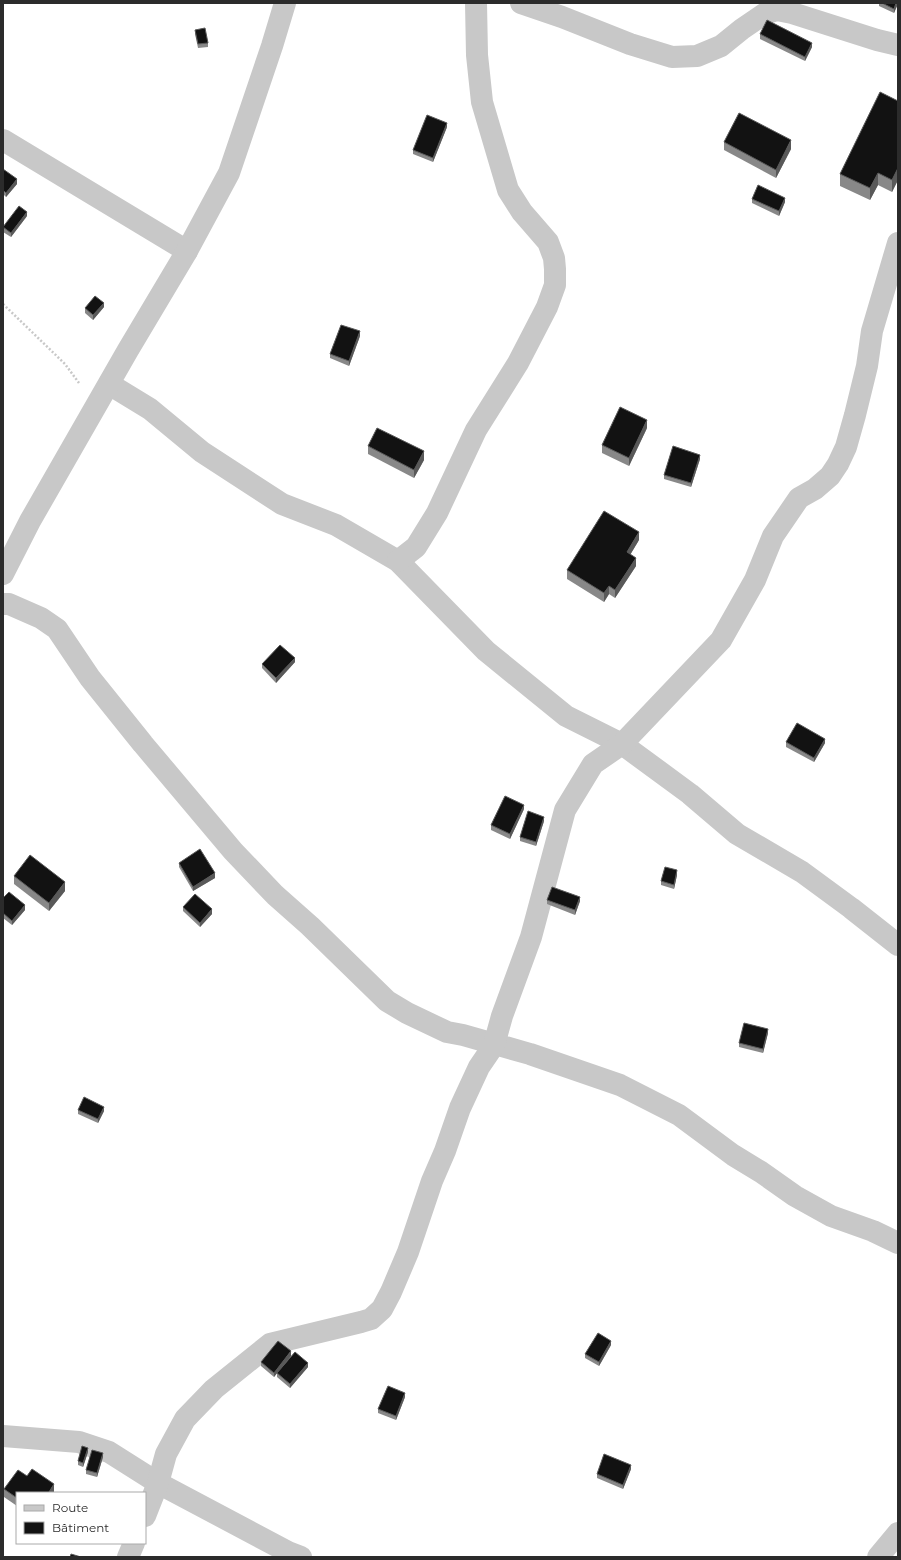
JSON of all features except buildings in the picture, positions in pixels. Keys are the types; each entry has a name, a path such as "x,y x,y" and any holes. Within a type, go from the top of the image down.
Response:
{"street":[{"path":"3,574 30,521 108,384 187,251 229,173 285,3"},
{"path":"398,561 416,547 437,513 476,430 518,363 547,307 555,285 554,258 548,242 522,212 508,190 482,102 477,55 476,3"},
{"path":"521,3 562,17 630,44 672,57 697,56 721,46 764,14 777,10 792,13 877,40 898,45"},
{"path":"3,140 187,251"},
{"path":"146,1513 158,1483 166,1454 185,1419 214,1389 270,1344 372,1319 382,1309 408,1252 432,1180 445,1151 460,1108 480,1067 494,1045 502,1016 531,937 565,810 593,764 622,744 721,640 755,580 772,536 799,498 814,489 830,476 838,464 846,447 855,415 867,366 872,331 898,243"},
{"path":"108,384 150,409 202,452 282,504 336,525 398,561 486,651 566,716 622,744 690,794 737,834 802,872 896,940"},
{"path":"3,604 9,604 41,618 57,629 90,678 233,851 275,896 310,926 387,1001 407,1013 447,1032 530,1054 620,1084 679,1115 733,1155 796,1196 832,1216 898,1243"},
{"path":"3,1436 79,1442 109,1452 158,1483 288,1552 301,1557"},
{"path":"878,1557 898,1533"},
{"path":"128,1557 134,1544"}],"path":[{"path":"3,304 65,364 96,406"}]}
